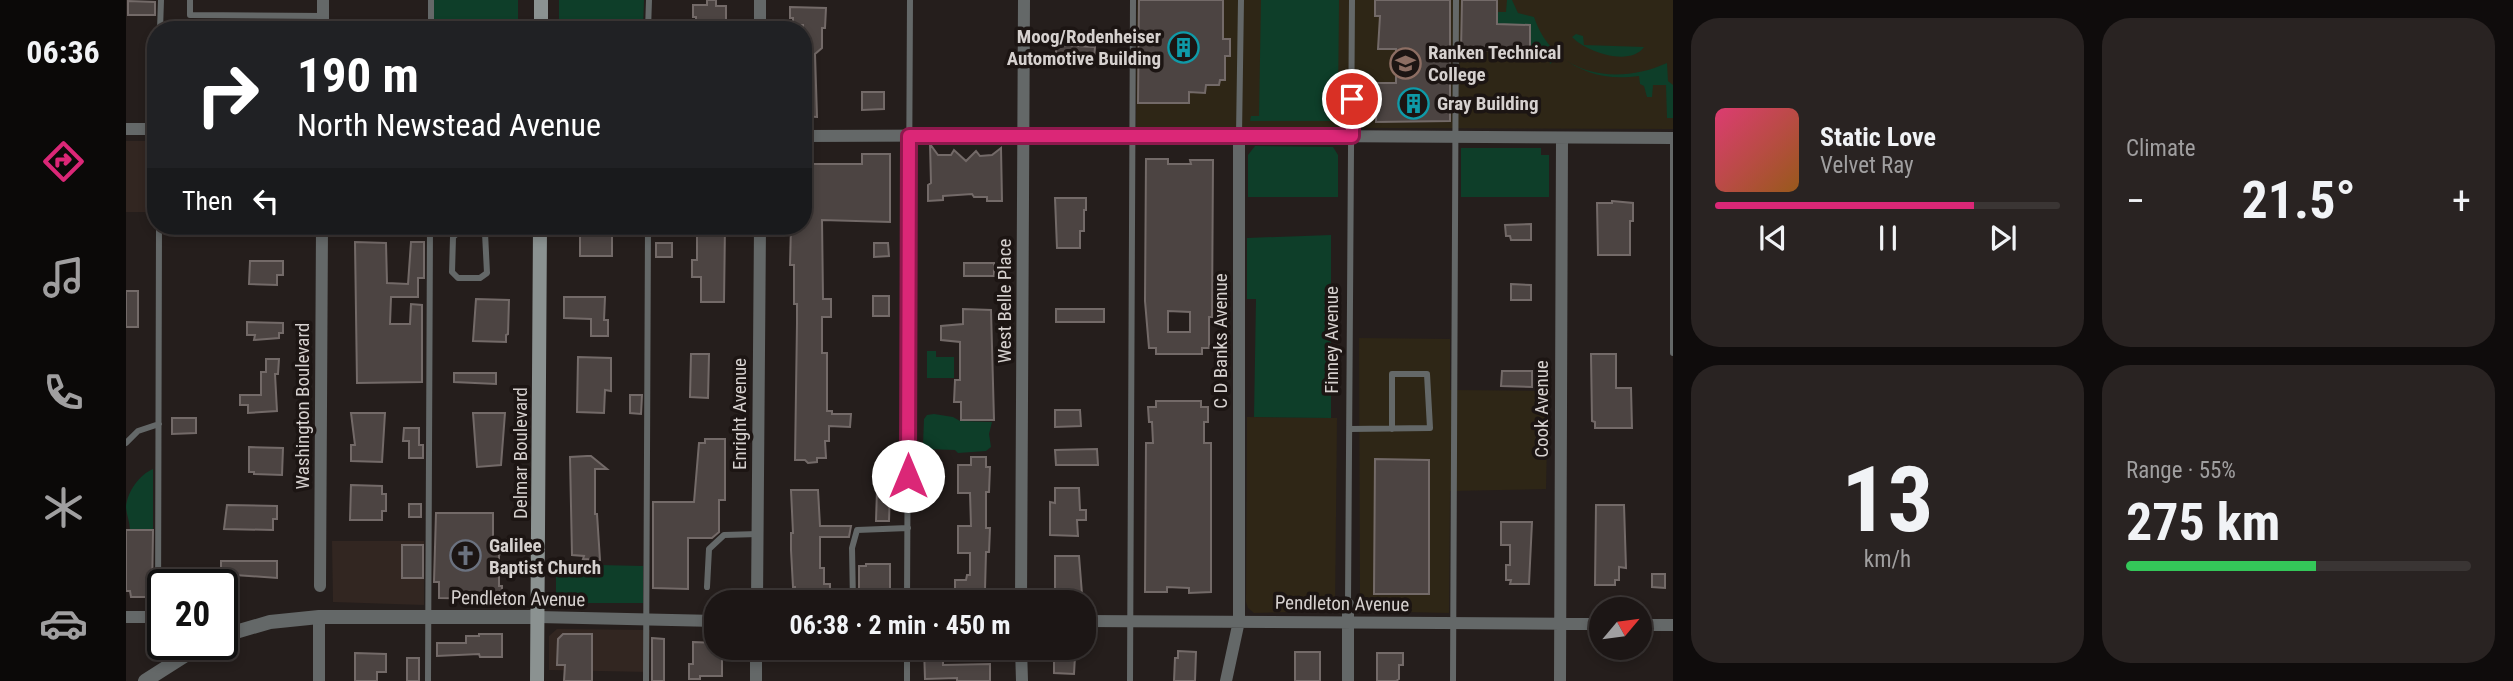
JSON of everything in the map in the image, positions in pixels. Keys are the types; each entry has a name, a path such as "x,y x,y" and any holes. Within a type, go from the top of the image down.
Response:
{"main road":[{"path":"541,0 541,21"},
{"name":"Delmar Boulevard","path":"537,681 540,235"}],"street":[{"path":"323,0 323,21"},
{"path":"760,0 761,21"},
{"name":"West Belle Place","path":"1021,590 1024,0"},
{"path":"126,129 147,129"},
{"path":"812,136 1673,138"},
{"name":"C D Banks Avenue","path":"1226,681 1239,621 1239,137"},
{"name":"Cook Avenue","path":"1560,681 1562,138"},
{"name":"Washington Boulevard","path":"320,586 322,235"},
{"name":"Enright Avenue","path":"757,590 760,235"},
{"name":"Finney Avenue","path":"1348,604 1348,681"},
{"path":"126,617 147,617"},
{"path":"319,617 319,681"},
{"name":"Pendleton Avenue","path":"238,631 270,622 319,617 704,621"},
{"name":"Pendleton Avenue","path":"1096,621 1589,624"},
{"path":"1652,625 1673,625"},
{"path":"153,678 179,660"},
{"path":"756,681 757,660"},
{"path":"1021,660 1022,681"}],"lane":[{"path":"160,21 161,0"},
{"path":"190,0 190,15 323,16"},
{"path":"431,0 431,21"},
{"path":"648,21 649,0"},
{"path":"907,590 910,0"},
{"path":"1130,681 1133,0"},
{"name":"C D Banks Avenue","path":"1239,137 1241,0"},
{"name":"Finney Avenue","path":"1348,604 1352,0"},
{"path":"1453,681 1457,0"},
{"path":"1673,138 1673,353"},
{"path":"159,235 160,569"},
{"path":"428,681 430,235"},
{"path":"455,235 453,237 452,272 458,278 480,278 487,273 485,235"},
{"path":"646,681 648,235"},
{"path":"1350,429 1392,429 1430,428 1427,374 1392,374 1392,429"},
{"path":"126,443 144,428 159,425"},
{"path":"853,590 852,548 857,530 908,528"},
{"path":"707,587 709,549 724,535 758,534"},
{"path":"907,660 907,681"}],"shaded area":[{"name":"Ranken Technical College","path":"1137,0 1673,0 1673,129 1136,127"},
{"path":"126,141 147,141 147,212 126,212"},
{"path":"1359,338 1450,339 1450,390 1548,391 1546,489 1450,491 1449,613 1360,611"},
{"path":"1247,417 1337,418 1335,611 1254,613 1248,608"},
{"path":"332,541 424,541 424,605 333,602"},
{"path":"557,629 650,630 649,672 549,670 549,636"}],"green space":[{"path":"434,0 518,0 518,21 434,21"},
{"path":"559,0 644,0 643,21 559,21"},
{"path":"1261,0 1339,0 1338,108 1332,115 1332,121 1250,121 1251,116 1259,116"},
{"path":"1507,0 1512,0 1518,13 1534,17 1543,37 1566,60 1560,56 1550,64 1549,54 1530,50 1530,25 1492,24 1497,12 1506,12"},
{"path":"1576,34 1583,36 1584,45 1644,47 1629,56 1608,55 1579,43 1572,37"},
{"path":"1667,63 1668,81 1673,85 1673,118 1667,118 1666,85 1653,85 1652,97 1647,97 1639,76 1597,75 1575,65 1589,71 1628,74"},
{"path":"1255,146 1333,147 1338,155 1338,197 1248,197 1248,155"},
{"path":"1461,148 1541,148 1541,155 1549,155 1549,197 1461,197"},
{"path":"1331,235 1331,418 1254,417 1256,299 1247,299 1247,238"},
{"path":"927,351 936,351 936,357 954,357 954,378 927,378"},
{"path":"934,414 960,421 992,422 989,434 991,447 986,451 958,453 955,450 925,449 924,419 927,415"},
{"path":"153,469 153,530 130,530 126,506 129,495 139,479"},
{"path":"556,564 643,566 643,603 556,603"}],"building":[{"path":"707,0 716,0 716,6 726,6 726,21 696,21 696,17 693,17 693,5 707,5"},
{"name":"Moog/Rodenheiser Automotive Building","path":"1139,0 1223,0 1223,39 1230,39 1230,56 1225,56 1225,80 1220,80 1219,85 1206,85 1205,93 1189,92 1189,103 1138,103"},
{"path":"1375,0 1450,0 1450,121 1376,122 1377,83 1396,83 1396,49 1378,49 1380,16 1375,16"},
{"path":"1462,0 1497,0 1497,24 1530,25 1530,50 1461,51"},
{"path":"128,1 155,2 155,15 128,15"},
{"path":"790,7 826,8 822,48 815,54 817,117 812,117 812,21 793,21 793,18 790,18"},
{"path":"1056,45 1095,47 1094,60 1056,58"},
{"path":"862,92 884,92 884,109 862,110"},
{"path":"930,144 938,155 951,155 954,150 966,161 976,151 980,156 992,155 1001,148 1002,201 987,201 987,197 974,197 972,194 943,196 943,200 928,201 928,185 931,183"},
{"path":"862,154 890,154 890,222 822,220 823,299 831,299 831,317 822,317 822,353 827,353 827,411 832,411 832,414 851,414 850,427 829,426 829,441 825,441 826,458 817,458 817,462 808,463 805,460 795,460 797,304 794,304 794,265 790,265 791,235 812,235 812,164 862,164"},
{"path":"1146,159 1168,159 1168,164 1213,160 1212,317 1209,317 1209,348 1202,348 1202,354 1156,354 1156,348 1149,348 1145,301","holes":["1168,311 1190,312 1190,332 1168,332"]},
{"path":"1055,198 1086,198 1080,248 1057,248"},
{"path":"1597,203 1633,203 1630,255 1598,255"},
{"path":"1531,224 1531,240 1511,240 1510,236 1506,236 1505,225"},
{"path":"580,235 612,235 612,256 580,256"},
{"path":"697,235 725,235 724,302 701,302 701,277 692,277 692,260 697,260"},
{"path":"355,242 386,243 387,283 408,284 411,242 424,242 424,278 418,278 418,297 391,297 390,324 410,324 411,304 422,305 422,382 357,383"},
{"path":"656,243 672,243 672,257 656,257"},
{"path":"874,243 888,243 889,256 874,257"},
{"path":"250,261 283,261 283,275 277,275 277,285 249,284"},
{"path":"964,263 994,263 994,276 964,276"},
{"path":"1511,284 1531,285 1531,300 1511,300"},
{"path":"126,291 138,291 138,327 126,327"},
{"path":"873,296 889,296 889,316 873,316"},
{"path":"564,297 605,297 604,320 608,320 608,336 591,336 591,319 564,318"},
{"path":"476,299 509,300 506,342 473,341"},
{"path":"963,309 991,310 994,420 961,420 961,402 954,402 955,380 960,380 960,342 941,340 941,326 963,324"},
{"path":"1056,309 1104,309 1104,322 1056,322"},
{"path":"247,322 283,323 283,333 279,333 279,338 254,340 255,335 247,335"},
{"path":"691,354 709,354 708,398 690,397"},
{"path":"1591,354 1616,354 1616,388 1631,388 1632,428 1595,428 1595,422 1592,421"},
{"path":"578,357 611,358 611,391 605,390 604,413 577,412"},
{"path":"266,359 279,359 278,374 275,374 277,411 248,413 248,405 240,405 240,395 261,395 261,372 266,372"},
{"path":"1502,371 1532,371 1532,387 1501,386"},
{"path":"454,373 496,373 496,384 454,382"},
{"path":"630,395 642,395 641,414 630,413"},
{"path":"1156,401 1201,401 1201,407 1208,407 1208,422 1204,422 1204,443 1211,443 1211,592 1189,593 1189,588 1167,587 1167,592 1145,592 1146,443 1153,443 1148,407 1156,407"},
{"path":"1055,410 1080,410 1081,426 1055,427"},
{"path":"351,413 385,413 382,462 351,461 351,445 355,445"},
{"path":"473,413 505,413 501,465 477,467"},
{"path":"172,418 196,418 196,433 172,434"},
{"path":"404,428 419,428 419,445 423,445 423,458 409,458 409,441 403,441"},
{"path":"705,439 725,439 725,500 719,500 719,532 712,538 688,538 688,589 653,588 653,502 694,502 699,443 705,443"},
{"path":"249,447 283,448 282,475 249,472"},
{"path":"1097,449 1098,465 1056,465 1055,450"},
{"path":"591,456 607,469 595,469 595,514 600,560 572,555 570,457"},
{"path":"971,457 986,457 986,467 990,467 989,492 986,492 986,528 990,528 985,590 955,589 955,580 966,580 967,575 970,575 970,553 958,553 958,526 971,526 970,493 958,493 958,465 971,465"},
{"path":"1375,459 1429,460 1429,594 1374,594"},
{"path":"351,485 382,486 382,494 386,494 386,511 382,511 382,520 350,520"},
{"path":"1055,488 1079,488 1080,510 1086,510 1086,520 1077,520 1078,536 1050,535 1050,502 1055,503"},
{"path":"791,490 818,490 820,526 851,526 849,537 820,537 820,568 824,568 824,584 830,584 830,590 795,590 793,587"},
{"path":"877,490 890,490 889,521 876,521"},
{"path":"409,504 421,504 421,517 409,517"},
{"path":"227,505 277,506 277,519 273,519 273,530 224,529"},
{"path":"1596,505 1624,505 1626,568 1619,567 1619,580 1615,580 1615,585 1595,585"},
{"name":"Galilee Baptist Church","path":"436,513 493,513 493,548 510,538 515,546 499,555 499,586 502,586 502,599 439,598 439,582 434,582"},
{"path":"1501,522 1532,522 1529,584 1510,584 1511,580 1506,580 1506,565 1510,565 1510,545 1501,545"},
{"path":"126,530 153,530 152,569 147,569 147,597 131,597 130,591 126,591"},
{"path":"402,545 423,545 423,578 402,578"},
{"path":"1055,556 1079,556 1082,590 1055,590"},
{"path":"221,561 277,561 277,578 238,575 238,569 221,569"},
{"path":"890,564 890,590 859,590 859,566"},
{"path":"1652,574 1665,574 1665,588 1652,587"},
{"path":"502,634 502,657 480,657 479,654 437,656 437,643 466,643 466,636"},
{"path":"563,634 592,634 592,681 564,681 565,665 557,665 558,639"},
{"path":"652,638 664,639 664,681 652,681"},
{"path":"693,642 704,642 704,660 722,660 722,676 689,679 689,664 693,664"},
{"path":"1178,651 1196,652 1195,681 1174,681"},
{"path":"1295,652 1320,652 1320,681 1295,681"},
{"path":"355,653 386,654 386,672 377,672 377,681 355,681"},
{"path":"1377,653 1403,653 1403,665 1399,665 1399,679 1377,681"},
{"path":"407,658 419,658 419,681 407,681"},
{"path":"924,660 943,660 943,665 990,664 990,681 925,679"},
{"path":"1054,660 1075,660 1074,674 1054,673"}],"place":[{"name":"Moog/Rodenheiser Automotive Building","path":"1184,47"},
{"name":"Ranken Technical College","path":"1405,63"},
{"name":"Gray Building","path":"1414,103"},
{"name":"Galilee Baptist Church","path":"466,556"}],"route":[{"path":"908,476 909,136 1352,136 1352,99"}]}
